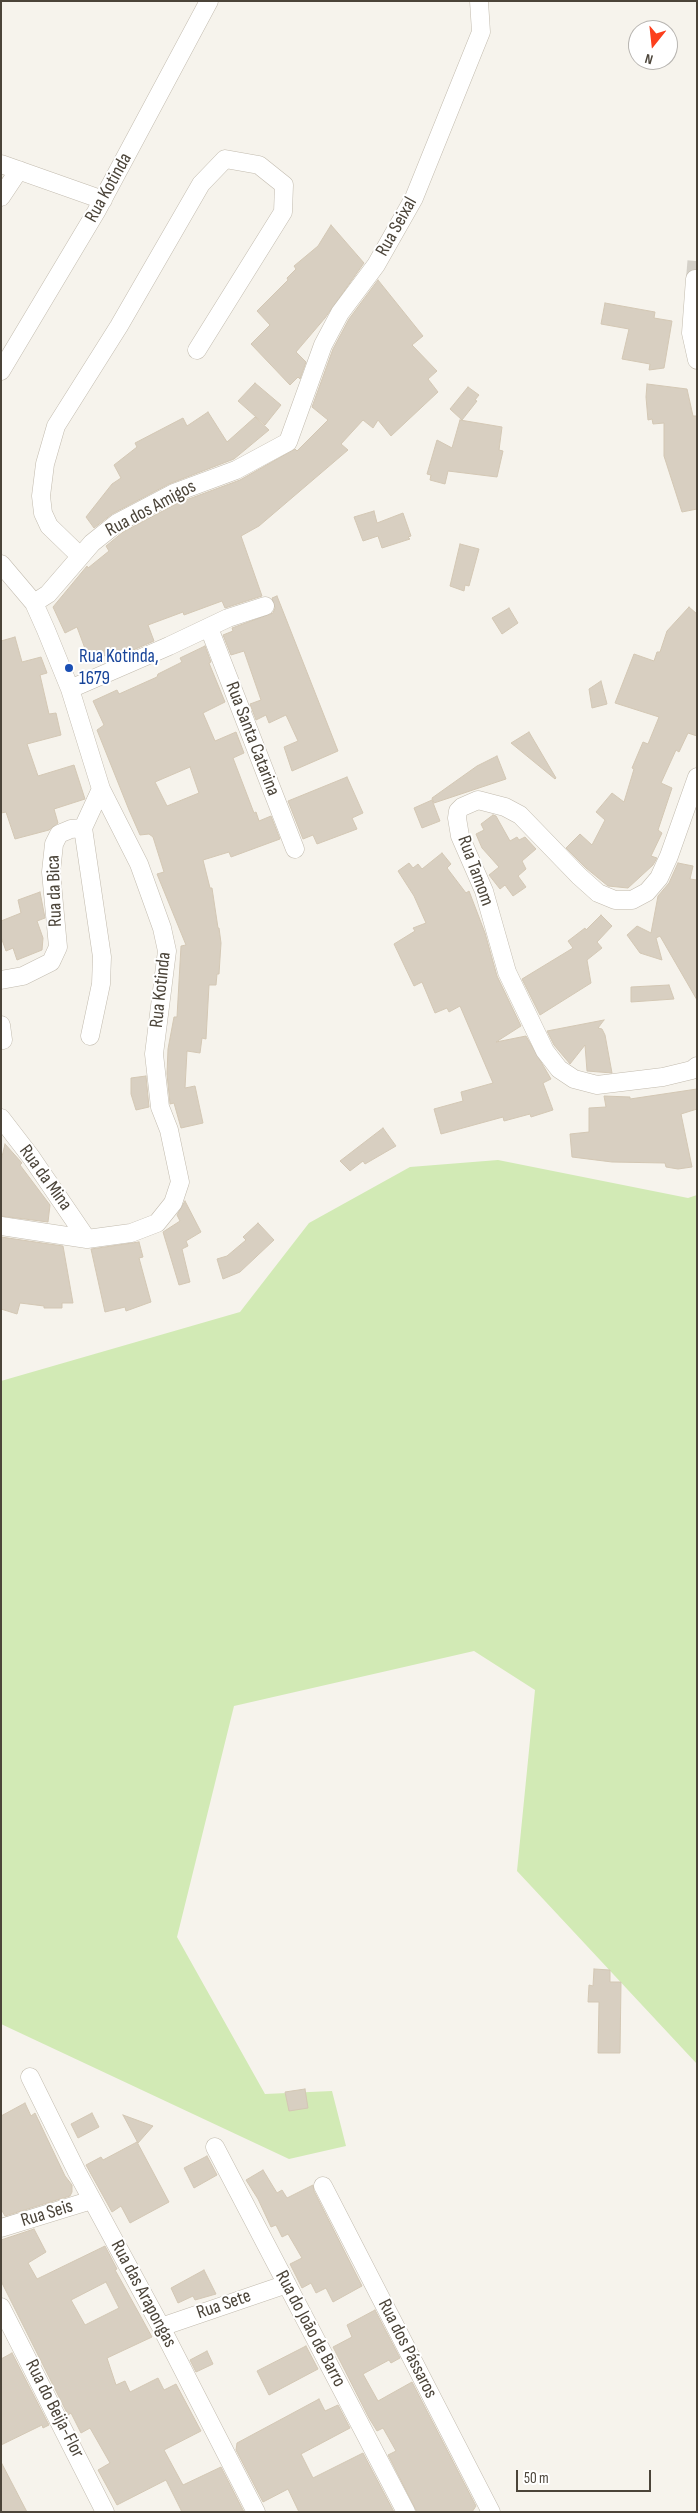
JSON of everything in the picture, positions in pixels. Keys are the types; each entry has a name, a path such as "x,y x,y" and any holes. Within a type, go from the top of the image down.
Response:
{"street":[{"name":"Rua Kotinda","path":"1,371 103,200 210,1"},
{"name":"Rua Seixal","path":"288,442 323,346 340,314 376,265 414,198 481,32 479,1"},
{"path":"80,556 49,526 43,514 41,496 45,464 56,426 109,342 201,184 225,159 258,165 284,184 283,212 197,350"},
{"path":"1,164 103,200"},
{"path":"1,198 19,170"},
{"path":"695,279 691,333 697,360"},
{"name":"Rua dos Amigos","path":"34,603 60,583 80,556 106,531 134,513 197,483 236,470 288,442"},
{"name":"Rua Kotinda","path":"1,564 34,603 70,690 101,789 142,872 166,941 160,1020 154,1054 160,1107 169,1130 180,1182 173,1204 157,1223 131,1233 87,1239 1,1226"},
{"path":"70,690 228,618 265,606"},
{"name":"Rua Santa Catarina","path":"209,628 295,849"},
{"name":"Rua Tamom","path":"697,776 669,856 658,878 647,892 632,900 615,900 598,893 520,816 505,806 478,800 462,807 458,811 456,818 460,836 484,890 507,972 545,1051 559,1069 574,1079 597,1085 663,1077 692,1070 697,1066"},
{"path":"90,1036 101,984 102,957 99,921 83,828 101,789"},
{"name":"Rua da Bica","path":"1,980 23,976 51,962 58,947 50,858 59,834 71,829 83,828"},
{"name":"Rua da Mina","path":"1,1118 31,1157 87,1239"},
{"name":"Rua das Arapongas","path":"30,2076 92,2200 161,2327 256,2512"},
{"name":"Rua do João de Barro","path":"215,2147 406,2512"},
{"name":"Rua dos Pássaros","path":"322,2186 489,2511"},
{"name":"Rua Seis","path":"1,2228 92,2200"},
{"name":"Rua Sete","path":"161,2327 286,2284"},
{"name":"Rua do Beija-Flor","path":"1,2308 105,2512"}],"green space":[{"path":"498,1160 688,1198 697,1195 697,2064 517,1871 535,1690 474,1651 234,1706 177,1937 265,2094 332,2091 346,2146 289,2159 1,2024 1,1381 240,1312 309,1223 410,1167"}],"building":[{"path":"331,225 364,263 325,318 296,352 306,362 300,379 298,377 290,385 251,344 270,325 257,311 288,280 287,278 296,269 294,266 318,246"},
{"path":"378,280 423,336 412,345 437,371 428,379 438,392 391,436 378,420 373,428 363,420 341,444 348,450 259,526 241,536 262,596 225,608 222,601 184,615 183,612 148,625 154,641 108,661 106,655 90,662 77,627 65,633 53,607 87,566 88,568 109,551 106,546 123,532 178,503 240,480 295,449 297,451 328,420 312,407 333,349 349,319"},
{"path":"605,303 655,312 654,318 672,321 664,368 649,370 650,364 622,359 629,329 601,324"},
{"path":"255,383 281,405 265,425 238,401"},
{"path":"647,384 687,389 693,416 697,416 697,509 682,512 664,456 664,423 653,424 652,419 648,420"},
{"path":"468,387 479,395 475,400 477,401 462,420 450,409"},
{"path":"208,412 227,442 255,417 269,430 234,459 169,484 112,514 94,528 86,517 112,484 121,478 114,465 137,447 135,443 183,418 187,426"},
{"path":"460,420 502,427 499,450 503,451 497,477 448,471 445,484 430,480 431,475 427,474 437,440 452,448"},
{"path":"374,511 377,523 403,513 411,536 408,537 410,539 382,548 378,536 363,541 354,517"},
{"path":"460,544 479,549 469,586 465,585 464,591 450,586"},
{"path":"277,596 338,751 292,771 284,747 298,741 286,715 269,723 266,715 256,720 250,704 261,700 244,651 231,655 223,635 233,631 232,628 273,613 275,608 272,598"},
{"path":"689,607 697,614 697,736 688,733 679,752 676,750 661,783 672,788 658,830 662,833 651,856 657,858 653,865 628,888 608,886 566,848 580,834 592,845 605,820 596,812 612,793 624,802 634,769 632,768 643,742 648,744 659,717 615,703 634,654 654,661 657,652 660,652 667,631"},
{"path":"509,608 518,623 502,634 492,618"},
{"path":"15,637 22,662 41,657 47,673 40,675 49,714 56,713 61,735 27,744 38,776 74,765 85,799 54,809 58,823 49,830 15,839 6,812 1,813 1,641"},
{"path":"205,646 211,662 209,663 225,702 203,713 215,741 236,732 244,753 233,758 254,813 256,812 259,821 271,816 280,839 231,857 229,852 203,860 210,888 212,888 219,928 221,943 219,974 217,974 216,985 209,985 206,1039 202,1038 200,1053 187,1051 185,1088 195,1086 203,1123 181,1128 174,1103 170,1104 167,1074 168,1049 174,1017 177,1017 181,946 186,945 157,874 164,872 153,837 149,834 140,835 97,730 104,725 93,701 117,690 119,694 157,677 158,674 182,662 180,658","holes":["190,767 199,793 167,806 155,782"]},
{"path":"601,681 607,704 592,708 589,689"},
{"path":"529,732 556,778 555,779 511,743"},
{"path":"497,756 506,779 434,803 432,798 477,766"},
{"path":"347,777 363,813 352,818 357,829 317,844 313,835 303,839 288,801"},
{"path":"432,800 440,821 422,828 414,808"},
{"path":"493,815 496,816 510,841 517,837 519,840 525,837 536,849 522,861 526,869 518,876 526,887 513,896 505,885 500,889 489,875 499,867 482,848 476,834 484,830 481,824"},
{"path":"442,853 451,864 447,868 466,893 469,891 485,933 497,976 521,1026 496,1042 526,1036 551,1079 543,1083 553,1110 531,1117 530,1114 504,1121 503,1117 441,1134 434,1109 463,1101 461,1092 493,1083 460,1006 449,1012 447,1008 435,1013 422,982 414,986 394,944 415,931 413,928 426,923 414,896 398,871 409,863 413,868 418,864 422,869"},
{"path":"678,863 693,866 690,879 697,880 697,1000 660,936 656,938 662,960 640,953 627,935 637,926 651,933 658,896 669,883"},
{"path":"40,892 45,918 37,921 43,938 42,950 17,960 13,948 6,951 1,937 1,921 21,913 18,900"},
{"path":"601,915 612,926 597,942 602,948 587,960 591,983 540,1015 522,979 573,948 568,941 585,928 586,930"},
{"path":"669,985 674,999 631,1002 631,987"},
{"path":"604,1020 598,1028 602,1029 605,1035 612,1073 587,1071 585,1045 570,1064 554,1045 547,1031"},
{"path":"146,1076 149,1107 136,1110 131,1094 131,1078"},
{"path":"697,1089 697,1109 681,1114 692,1167 678,1169 666,1167 665,1163 612,1162 572,1157 570,1134 589,1132 589,1108 606,1107 604,1096 630,1097 630,1099"},
{"path":"383,1128 396,1146 365,1164 363,1161 350,1171 340,1161"},
{"path":"5,1144 22,1163 20,1165 50,1205 48,1222 1,1216 1,1161"},
{"path":"185,1201 201,1232 186,1241 188,1246 182,1249 190,1282 179,1285 163,1232 180,1221 177,1215"},
{"path":"258,1223 274,1240 240,1272 223,1279 217,1259 227,1256 246,1240 243,1237"},
{"path":"1,1237 63,1246 73,1303 62,1303 62,1308 44,1308 44,1306 20,1303 17,1314 1,1309"},
{"path":"139,1242 143,1257 139,1258 151,1302 126,1311 125,1307 105,1312 91,1249"},
{"path":"594,1969 610,1970 610,1982 621,1982 620,2053 598,2053 599,2002 588,2002 589,1985 593,1986"},
{"path":"305,2089 308,2108 289,2111 285,2092"},
{"path":"25,2103 31,2116 35,2113 65,2176 72,2185 72,2192 70,2196 5,2216 1,2209 1,2116"},
{"path":"92,2113 99,2127 78,2138 71,2124"},
{"path":"123,2115 153,2126 138,2143"},
{"path":"137,2142 169,2202 130,2223 121,2206 112,2212 86,2165 101,2157 103,2160"},
{"path":"207,2156 217,2175 194,2188 184,2168"},
{"path":"263,2170 277,2193 282,2190 287,2198 313,2185 314,2191 362,2286 333,2302 326,2288 316,2293 311,2283 302,2288 290,2264 302,2258 288,2234 282,2237 276,2225 271,2227 258,2199 246,2180"},
{"path":"34,2229 46,2252 28,2263 37,2279 105,2246 117,2269 115,2270 152,2337 107,2358 116,2385 125,2381 130,2392 158,2378 164,2390 176,2384 201,2431 164,2450 183,2485 221,2467 244,2512 182,2512 166,2480 117,2505 98,2470 110,2463 90,2428 81,2433 71,2413 68,2415 1,2281 1,2240","holes":["106,2282 119,2308 85,2325 71,2300"]},
{"path":"204,2270 216,2294 195,2300 193,2296 178,2303 171,2288"},
{"path":"375,2310 400,2358 391,2363 389,2360 363,2374 378,2401 412,2382 476,2506 472,2512 417,2512 388,2455 396,2451 383,2428 377,2431 369,2418 333,2347 352,2337 347,2325"},
{"path":"306,2346 318,2369 269,2395 257,2371"},
{"path":"207,2351 213,2364 196,2372 190,2360"},
{"path":"12,2353 49,2425 43,2428 42,2425 1,2445 1,2359"},
{"path":"319,2399 325,2411 338,2405 350,2428 301,2454 313,2478 363,2453 394,2512 299,2512 288,2489 263,2502 236,2450 237,2443"},
{"path":"1,2462 27,2512 1,2512"}],"tunnel":[{"path":"695,279 697,255"}],"place":[{"name":"Rua Kotinda, 1679","path":"69,668"}]}
